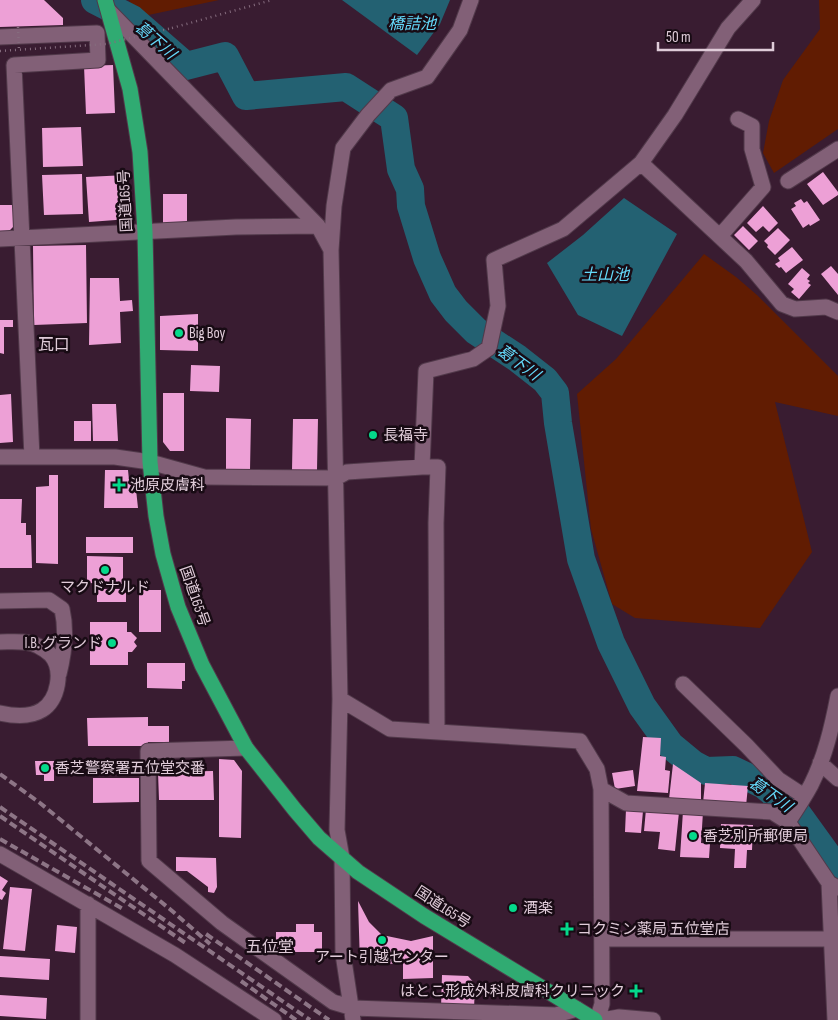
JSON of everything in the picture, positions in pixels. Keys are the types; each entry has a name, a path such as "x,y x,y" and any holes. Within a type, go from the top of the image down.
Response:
{"highway":[{"name":"国道165号","path":"107,5 130,89 140,152 145,232 150,462 157,525 178,607 202,665 246,748 294,810 319,838 358,872 424,916 596,1020"}],"street":[{"path":"353,1014 343,954 342,858 337,830 340,699 331,250 334,206 343,148 368,115 391,90 427,77 460,30 471,0"},
{"path":"422,467 426,371 473,359 489,348 498,306 494,260 563,229 641,163 675,115 728,28 753,0"},
{"path":"107,5 318,226 331,250"},
{"path":"0,37 97,33 98,60 14,65 32,458"},
{"path":"720,236 763,187 752,149 752,126 738,118"},
{"path":"788,181 835,157"},
{"path":"641,163 746,261 782,304 794,309 826,307 838,312"},
{"path":"0,239 236,227 318,226"},
{"path":"0,457 115,458 150,462 204,477 336,478 348,472 438,467 436,524 437,732"},
{"path":"0,601 49,600 62,609 64,618 64,648 57,688 53,698 43,710 32,714 20,716 0,712"},
{"path":"0,642 29,642 38,646 51,655 59,675"},
{"path":"683,684 778,779 804,796"},
{"path":"788,822 804,796 820,763 830,733 838,696"},
{"path":"340,699 390,729 580,741 597,769 601,789 602,1004 596,1020"},
{"path":"246,748 148,751 149,861 222,923 333,1002 353,1014 556,1014 576,1009"},
{"path":"820,763 838,779"},
{"path":"601,789 626,803 772,812 788,822 834,886 832,939 835,1020"},
{"path":"0,854 175,955 274,1020"},
{"path":"88,904 88,1020"},
{"path":"603,939 832,939"},
{"path":"602,1020 619,1017 653,1020"}],"path":[{"path":"0,51 106,44 272,0"},
{"path":"18,27 19,50"}],"shaded area":[{"path":"129,0 219,0 139,17"},
{"path":"819,0 838,0 838,129 774,173 763,153 769,121 783,80 820,29"},
{"path":"704,254 757,295 838,376 838,416 775,402 812,552 760,628 635,618 612,604 591,529 577,394 616,359"}],"water":[{"name":"橋詰池","path":"342,0 450,0 440,24 417,55"},
{"name":"土山池","path":"624,198 677,234 622,336 578,315 547,263 583,235"}],"building":[{"path":"0,0 44,0 63,18 63,25 0,27"},
{"path":"113,65 115,113 86,114 84,66"},
{"path":"81,127 83,166 43,167 42,128"},
{"path":"823,172 838,192 838,195 823,205 807,184"},
{"path":"82,174 83,214 44,215 42,175"},
{"path":"127,175 129,219 89,222 86,177"},
{"path":"163,194 187,194 187,222 163,223"},
{"path":"801,199 804,203 807,201 820,220 803,228 791,209 796,206 794,203"},
{"path":"0,205 13,205 13,227 8,232 0,232"},
{"path":"763,206 778,223 769,232 763,226 756,232 747,223"},
{"path":"743,226 758,241 749,250 734,235"},
{"path":"778,228 790,240 775,255 764,241"},
{"path":"86,245 87,323 34,325 33,246"},
{"path":"792,247 803,260 786,273 775,264 780,261 778,258"},
{"path":"831,266 838,274 838,295 821,274"},
{"path":"802,268 810,275 807,279 811,285 799,299 791,292 794,289 788,284"},
{"path":"90,278 119,278 120,301 132,300 133,311 120,312 121,343 89,345"},
{"name":"Big Boy","path":"198,314 198,351 160,350 160,316"},
{"path":"0,320 13,320 13,327 4,327 4,354 0,353"},
{"path":"191,365 220,366 219,392 190,391"},
{"path":"163,393 184,393 184,451 170,451 163,442"},
{"path":"11,394 13,442 0,443 0,395"},
{"path":"92,404 116,404 118,441 93,441"},
{"path":"226,418 251,419 250,470 226,469"},
{"path":"293,419 318,419 317,470 292,470"},
{"path":"74,421 91,421 91,441 74,441"},
{"path":"105,470 128,470 129,480 135,480 138,508 104,508"},
{"path":"49,475 58,475 58,564 36,563 36,487 49,486"},
{"path":"0,499 22,499 21,523 26,523 26,535 31,535 32,568 0,568"},
{"path":"86,537 133,537 133,553 86,553"},
{"name":"マクドナルド","path":"87,556 123,557 123,584 87,583"},
{"path":"97,589 126,589 126,602 97,602"},
{"path":"139,590 161,590 161,632 139,632"},
{"name":"I.B. グランド","path":"90,622 127,622 127,632 131,632 137,638 134,642 137,646 132,652 128,652 128,665 90,665"},
{"path":"147,663 185,663 185,681 182,681 182,689 147,688"},
{"path":"148,717 148,726 169,726 169,742 148,742 148,746 88,746 87,718"},
{"path":"643,737 661,738 660,756 666,757 665,770 670,771 668,793 637,791"},
{"path":"219,759 234,760 242,771 241,838 219,837"},
{"name":"香芝警察署五位堂交番","path":"35,761 54,761 54,781 44,781 44,775 36,775"},
{"path":"673,764 701,783 701,801 669,799"},
{"path":"633,770 635,786 615,789 612,773"},
{"path":"213,771 214,800 159,800 158,772"},
{"path":"93,778 139,778 139,802 93,803"},
{"path":"705,783 748,786 746,806 703,803"},
{"path":"626,809 643,811 641,833 625,832"},
{"path":"646,809 679,812 675,851 658,849 660,832 644,831"},
{"path":"683,811 703,812 701,843 710,844 709,858 680,857"},
{"path":"721,824 753,825 752,850 747,850 746,868 734,868 735,849 720,848"},
{"path":"176,857 216,858 217,887 214,893 208,892 208,887 187,871 176,871"},
{"path":"0,876 8,881 2,890 6,893 2,900 0,899"},
{"path":"10,887 32,889 25,951 3,949"},
{"name":"アート引越センター","path":"358,901 369,922 382,935 411,941 433,936 433,978 403,979 403,964 360,963"},
{"path":"296,924 314,924 314,932 322,932 322,952 276,952 276,932 296,932"},
{"path":"57,925 77,927 75,953 55,951"},
{"path":"0,956 50,959 49,980 0,977"},
{"path":"442,975 468,976 475,984 474,1009 441,1008"},
{"path":"0,995 47,998 46,1019 0,1016"}],"waterway":[{"name":"葛下川","path":"95,0 132,19 186,66 225,56 246,96 346,87 394,118 401,169 410,189 411,206 427,258 443,294 456,311 476,331 517,358 545,380 555,393 558,423 581,559 611,643 642,706 670,745 693,764 706,771 733,770 764,785 796,812 838,870"}],"railway":[{"path":"0,774 40,803 210,944"},
{"path":"0,807 310,1020"},
{"path":"0,816 187,944"},
{"path":"0,839 125,910"},
{"path":"206,934 329,1020"},
{"path":"241,981 296,1020"}],"place":[{"name":"Big Boy","path":"179,333"},
{"name":"長福寺","path":"373,435"},
{"name":"池原皮膚科","path":"119,485"},
{"name":"マクドナルド","path":"105,570"},
{"name":"I.B. グランド","path":"112,643"},
{"name":"香芝警察署五位堂交番","path":"45,768"},
{"name":"香芝別所郵便局","path":"693,836"},
{"name":"酒楽","path":"513,908"},
{"name":"コクミン薬局 五位堂店","path":"567,929"},
{"name":"アート引越センター","path":"382,940"},
{"name":"はとこ形成外科皮膚科クリニック","path":"636,991"}],"district":[{"name":"瓦口","path":"54,344"},
{"name":"五位堂","path":"270,946"}]}
